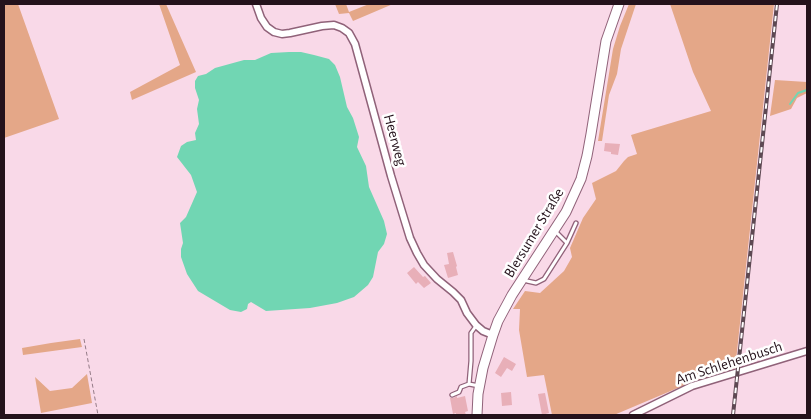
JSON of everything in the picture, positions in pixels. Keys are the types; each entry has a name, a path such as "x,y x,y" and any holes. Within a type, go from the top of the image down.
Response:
{"main road":[{"name":"Blersumer Straße","path":"477,415 482,368 492,334 504,309 566,212 577,189 592,134 606,41 619,4"}],"street":[{"name":"Heerweg","path":"256,4 261,18 267,27 274,32 282,34 334,25 349,33 356,44 394,185 410,238 417,253 424,266 461,300 467,313 476,325 492,334"},
{"name":"Am Schlehenbusch","path":"633,415 692,386 807,351"}],"lane":[{"path":"523,279 536,283 544,279 567,243 576,224"},
{"path":"554,231 567,243"},
{"path":"469,384 472,334 476,325"},
{"path":"452,395 459,392 461,387 469,384 479,386"}],"path":[{"path":"84,339 98,415"}],"shaded area":[{"path":"4,4 18,4 59,119 4,138"},
{"path":"159,4 166,4 196,72 132,100 130,92 180,65"},
{"path":"335,4 346,4 349,12 369,4 393,4 353,21 349,13 339,14"},
{"path":"629,4 636,4 621,49 617,74 609,95 602,141 598,141 613,49"},
{"path":"670,4 774,4 735,370 692,382 614,415 552,415 544,375 527,377 519,330 520,309 513,309 525,291 540,293 564,271 572,257 570,248 583,218 596,199 592,183 616,171 628,157 637,154 631,135 711,111 693,72"},
{"path":"301,52 329,59 335,65 340,77 347,107 359,137 357,147 366,166 369,187 384,221 387,234 384,244 378,252 373,277 368,285 354,297 337,303 310,308 266,311 251,302 248,304 247,309 241,312 230,310 198,291 187,274 181,257 183,243 180,223 186,217 197,192 191,175 177,157 181,146 196,140 195,133 199,124 197,109 199,100 195,81 198,76 206,74 215,68 244,60 255,60 271,53"},
{"path":"775,80 807,82 807,93 797,98 791,109 770,116"},
{"path":"80,339 82,347 23,355 22,348"},
{"path":"87,374 92,403 41,413 35,377 50,391 72,388"}],"building":[{"path":"605,143 620,144 618,155 604,151"},
{"path":"453,252 458,275 448,278 444,265 449,264 447,253"},
{"path":"414,267 431,283 424,288 418,282 416,284 407,273"},
{"path":"504,357 516,364 512,371 507,368 501,377 495,373"},
{"path":"511,392 512,405 502,406 501,393"},
{"path":"545,393 549,413 542,415 538,394"},
{"path":"457,396 457,398 465,396 468,411 465,412 466,415 453,414 450,398"}],"waterway":[{"path":"790,104 798,93 807,90"}],"railway":[{"path":"733,415 777,4"}]}
